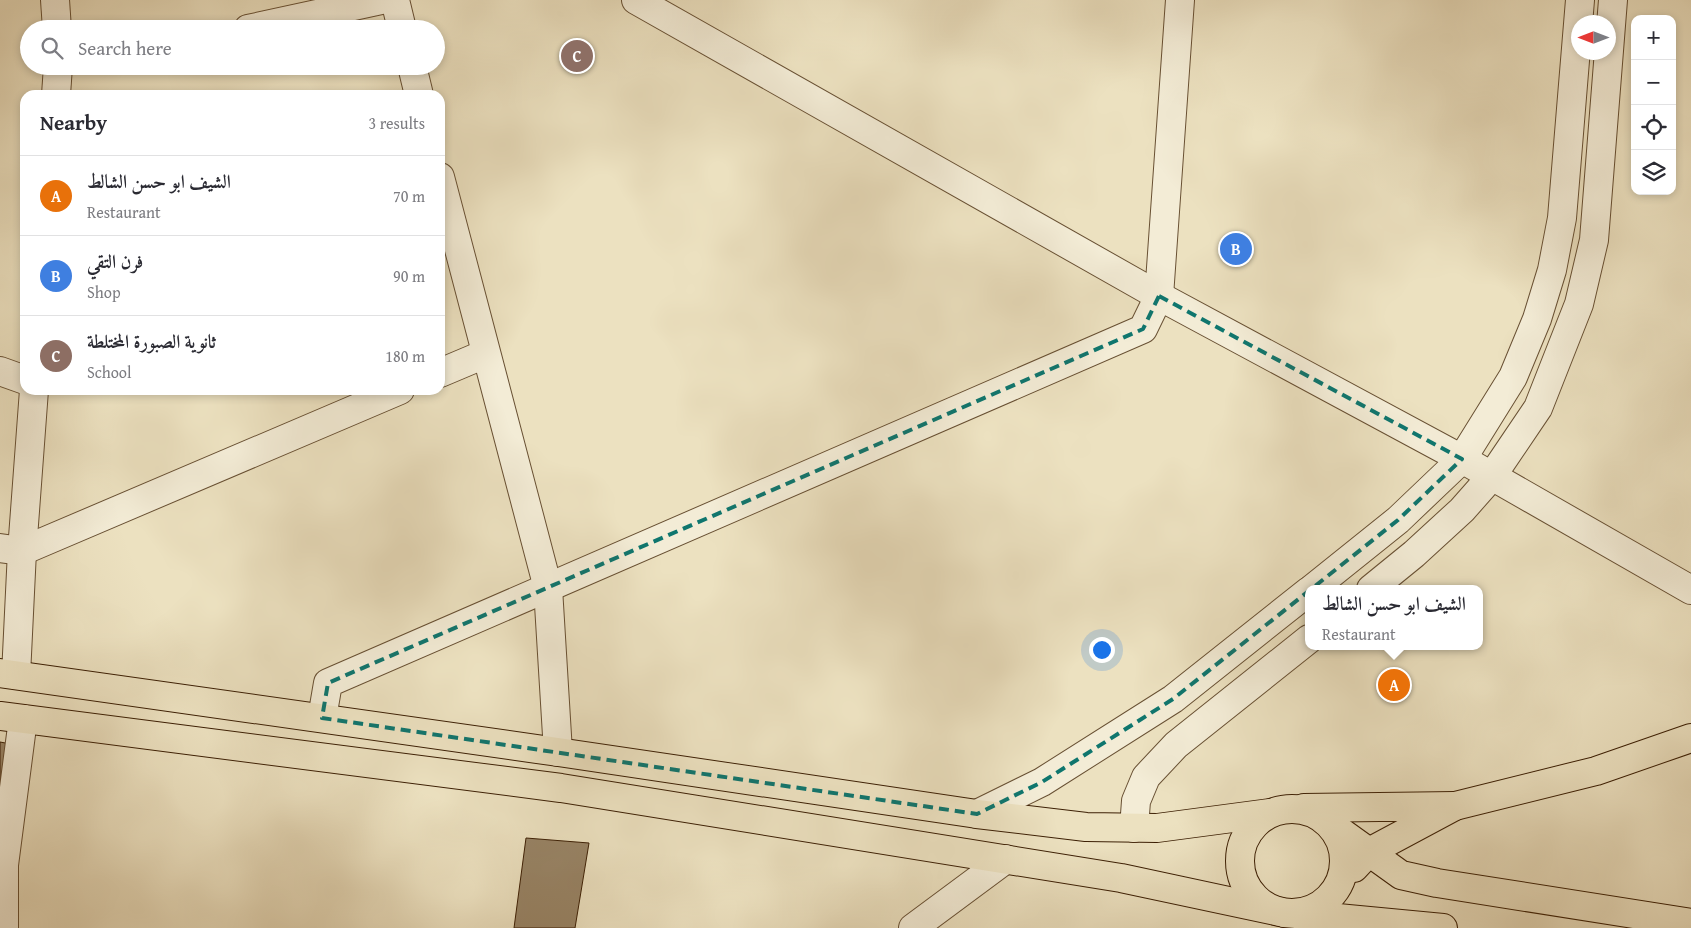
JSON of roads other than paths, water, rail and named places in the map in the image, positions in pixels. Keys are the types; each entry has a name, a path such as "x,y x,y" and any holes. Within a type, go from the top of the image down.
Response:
{"main road":[{"path":"8,674 977,814 1086,827 1157,828 1270,813 1285,808 1455,806 1596,771 1691,738"},
{"path":"11,718 561,788 1121,878 1285,913 1443,928"},
{"path":"1270,813 1256,822 1246,836 1240,852 1240,868 1245,885 1255,898 1269,908 1285,913 1301,913 1316,908 1329,899 1338,886 1369,852 1455,806"},
{"path":"1301,808 1316,813 1401,875 1437,883 1691,922"},
{"path":"1330,824 1340,838 1344,854 1344,871 1338,886"}],"street":[{"path":"55,0 56,20"},
{"path":"289,20 381,0"},
{"path":"395,0 400,20"},
{"path":"636,0 1159,296 1462,459 1691,590"},
{"path":"322,718 328,683 1143,329 1159,296 1180,0"},
{"path":"1316,585 1398,520 1462,459 1513,377 1537,319 1552,270 1562,218 1580,0"},
{"path":"1376,585 1414,554 1462,510 1492,476 1538,408 1579,304 1594,240 1613,0"},
{"path":"414,75 418,90"},
{"path":"445,197 548,588 558,752"},
{"path":"445,371 485,354"},
{"path":"0,371 20,378"},
{"path":"8,674 11,549 33,395"},
{"path":"11,549 388,395"},
{"path":"977,814 1042,782 1173,699 1305,594"},
{"path":"1134,828 1136,801 1146,777 1176,745 1305,641"},
{"path":"4,928 4,865 11,718"},
{"path":"913,928 1006,859"}],"place":[{"name":"ثانوية الصبورة المختلطة","path":"577,56"},
{"name":"فرن التقي","path":"1236,249"},
{"name":"الشيف ابو حسن الشالط","path":"1394,685"}]}
